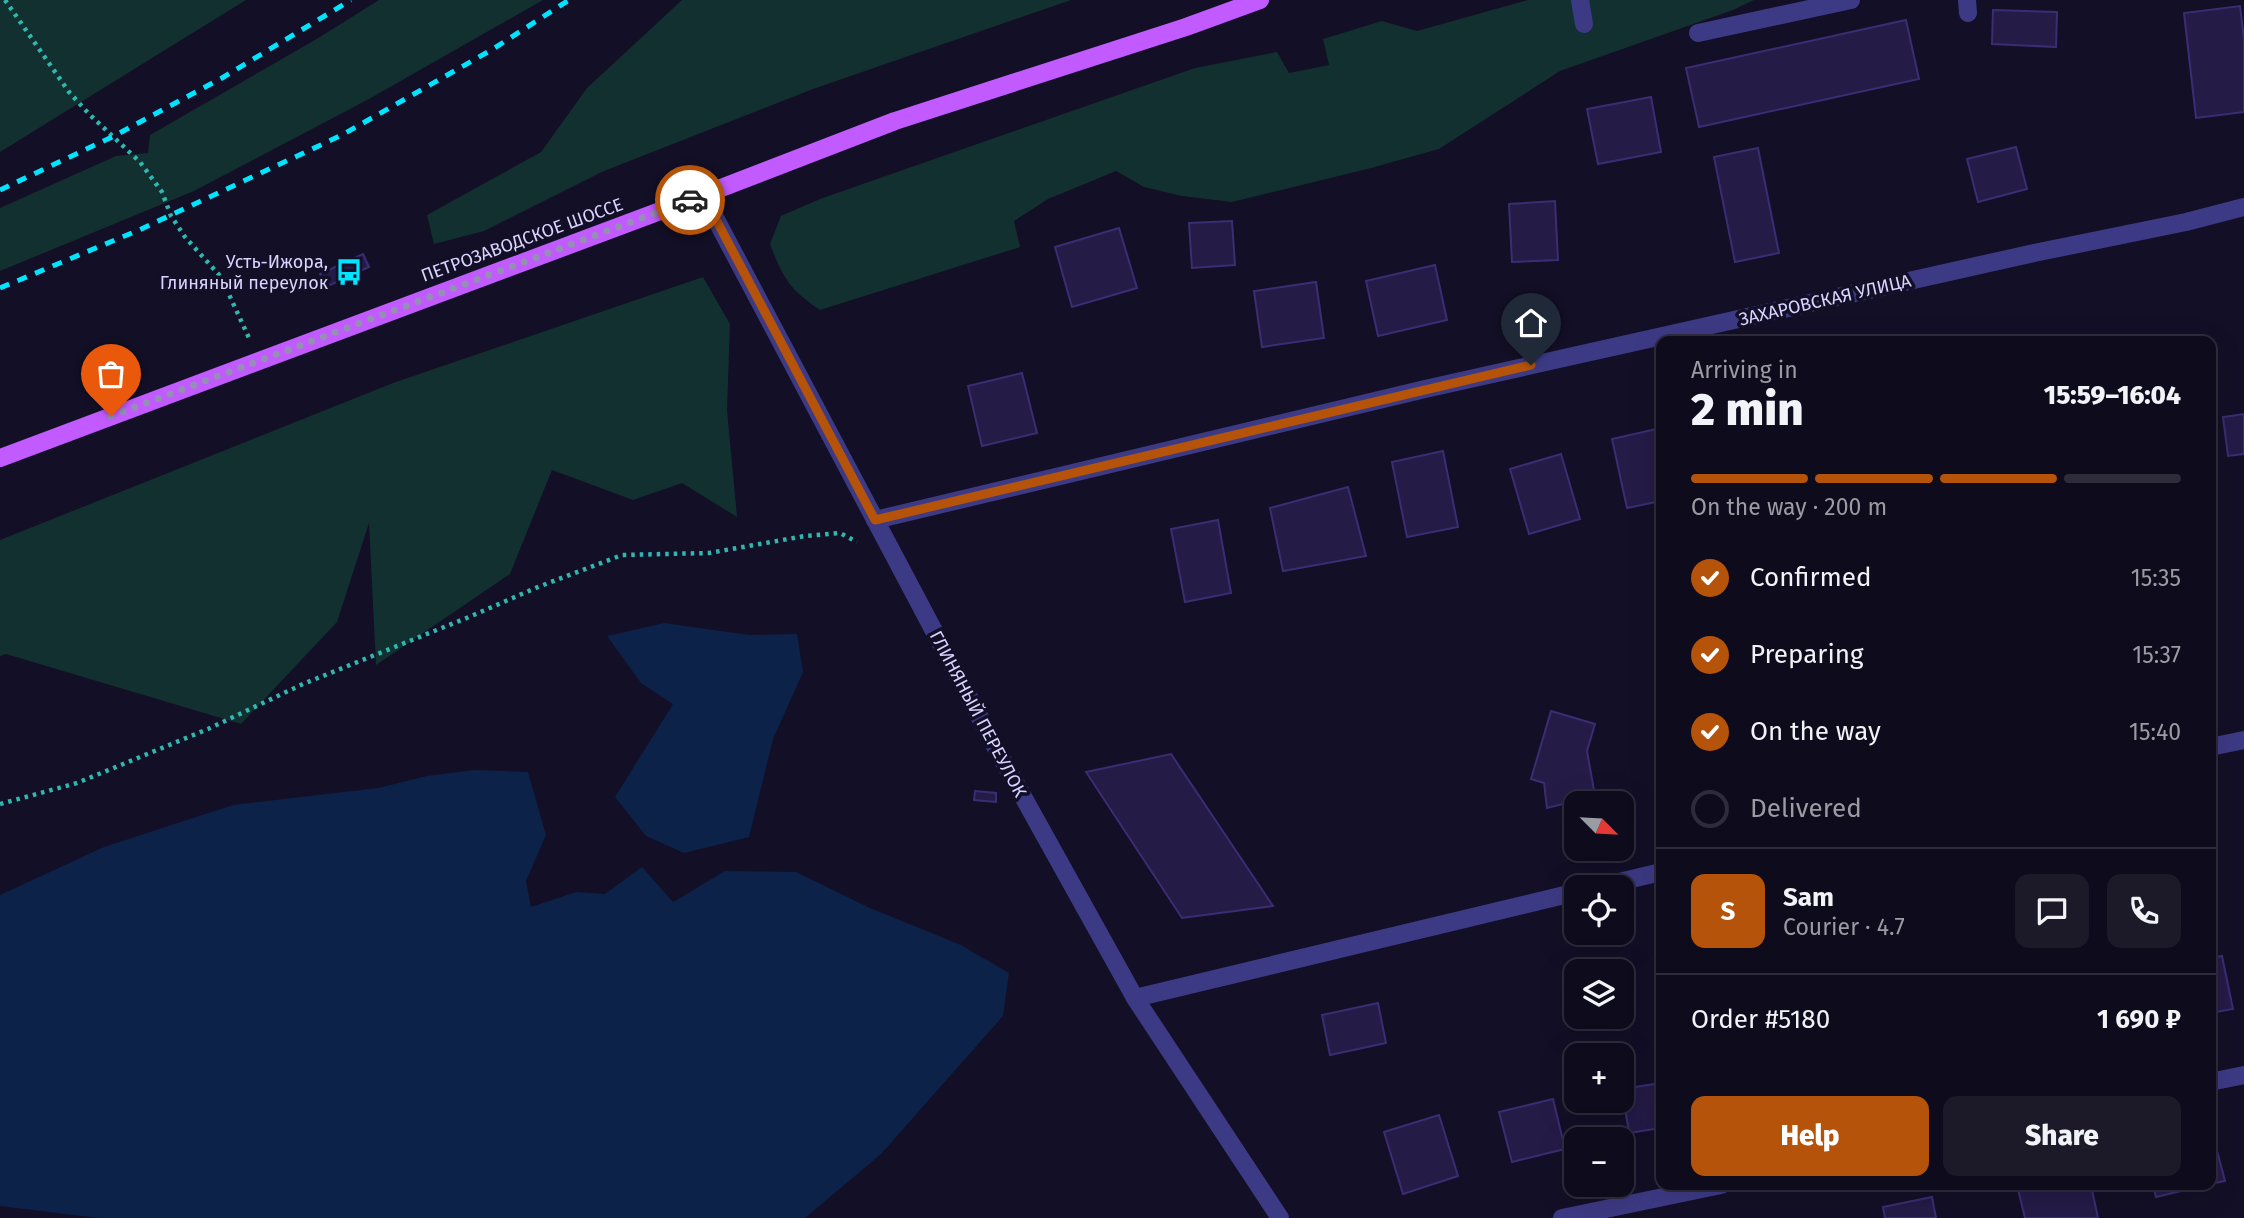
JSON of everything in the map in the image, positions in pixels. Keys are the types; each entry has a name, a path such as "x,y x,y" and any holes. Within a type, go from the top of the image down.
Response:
{"main road":[{"name":"ПЕТРОЗАВОДСКОЕ ШОССЕ","path":"0,458 895,121 1186,27 1260,0"}],"street":[{"path":"1580,0 1584,24"},
{"path":"1698,33 1851,0"},
{"name":"ГЛИНЯНЫЙ ПЕРЕУЛОК","path":"703,195 996,748 1135,998 1280,1218"},
{"name":"ЗАХАРОВСКАЯ УЛИЦА","path":"1663,336 2186,222 2244,206"},
{"name":"ЗАХАРОВСКАЯ УЛИЦА","path":"875,520 1425,389 1656,337"},
{"path":"2216,746 2244,740"},
{"path":"1634,878 1656,873"},
{"path":"1135,998 1564,895"},
{"path":"2216,1081 2244,1075"},
{"path":"1562,1218 1696,1190"}],"path":[{"path":"5,0 69,92 140,162 162,192 171,216 185,237 222,277 260,360"},
{"path":"0,804 89,778 208,729 303,684 622,555 709,552 840,533 871,549 889,547"}],"green space":[{"path":"0,0 246,0 0,152"},
{"path":"379,0 543,0 369,99 194,191 0,271 0,208 116,156 148,153 150,135"},
{"path":"682,0 1071,0 813,89 604,171 484,231 434,244 427,215 541,152 587,88"},
{"path":"1528,0 1754,0 1733,10 1560,71 1439,149 1232,202 1182,196 1144,187 1116,171 1048,199 1014,221 1020,247 820,310 788,282 770,244 781,216 820,199 1195,68 1277,52 1289,73 1329,65 1323,39 1382,21 1417,31"},
{"path":"703,277 730,324 727,410 737,517 682,483 633,500 552,470 510,574 376,665 369,523 337,622 241,724 6,654 0,656 0,540 393,383"}],"water":[{"path":"664,623 749,635 797,634 803,672 773,739 749,837 684,853 646,836 615,797 673,704 641,683 607,636"},
{"path":"474,770 528,772 546,835 526,881 531,907 576,892 605,894 642,867 673,902 725,871 796,872 870,908 961,945 1009,973 1003,1016 881,1154 805,1218 98,1218 0,1206 0,895 104,847 233,805 378,788 427,776"}],"building":[{"path":"2240,6 2244,39 2244,112 2196,118 2184,13"},
{"path":"1993,10 2057,12 2056,47 1992,44"},
{"path":"1906,20 1919,79 1699,127 1686,68"},
{"path":"1651,97 1661,152 1598,164 1587,109"},
{"path":"2016,147 2027,189 1978,202 1967,159"},
{"path":"1758,148 1779,253 1735,262 1714,157"},
{"path":"1555,201 1558,260 1512,262 1509,204"},
{"path":"1232,221 1235,265 1192,268 1189,223"},
{"path":"1119,228 1137,288 1072,307 1055,247"},
{"path":"363,254 369,267 326,287 320,274"},
{"path":"1435,265 1447,320 1378,336 1366,281"},
{"path":"1316,282 1324,338 1262,347 1254,291"},
{"path":"1022,373 1037,433 982,446 968,386"},
{"path":"2244,414 2244,454 2228,456 2223,417"},
{"path":"1656,429 1656,502 1627,508 1612,439"},
{"path":"1443,451 1458,527 1407,537 1392,462"},
{"path":"1561,454 1580,519 1529,534 1510,469"},
{"path":"1348,487 1366,556 1283,571 1270,508"},
{"path":"1218,520 1231,593 1185,602 1171,529"},
{"path":"1551,711 1595,724 1587,751 1594,791 1564,791 1564,804 1547,808 1544,783 1531,779"},
{"path":"1171,754 1273,906 1182,918 1086,772"},
{"path":"975,791 996,793 996,802 974,800"},
{"path":"2222,956 2233,1009 2216,1012 2216,957"},
{"path":"1378,1003 1386,1043 1330,1055 1322,1015"},
{"path":"1656,1084 1656,1129 1634,1132 1634,1127 1628,1127 1626,1113 1634,1113 1634,1087"},
{"path":"1553,1099 1564,1149 1512,1162 1499,1112"},
{"path":"1439,1115 1458,1176 1403,1194 1384,1132"},
{"path":"2216,1147 2225,1181 2216,1183"},
{"path":"2018,1190 2092,1190 2098,1218 2025,1218"},
{"path":"2154,1190 2185,1190 2156,1197"},
{"path":"1932,1197 1936,1218 1885,1218 1883,1207"}],"railway":[{"path":"0,190 114,136 222,78 351,0"},
{"path":"0,288 139,230 342,135 493,49 569,0"}],"way so far":[{"path":"111,416 690,200"}],"place":[{"name":"Усть-Ижора, Глиняный переулок","path":"349,272"}],"route":[{"path":"690,200 703,195 875,520 1531,365"}]}
